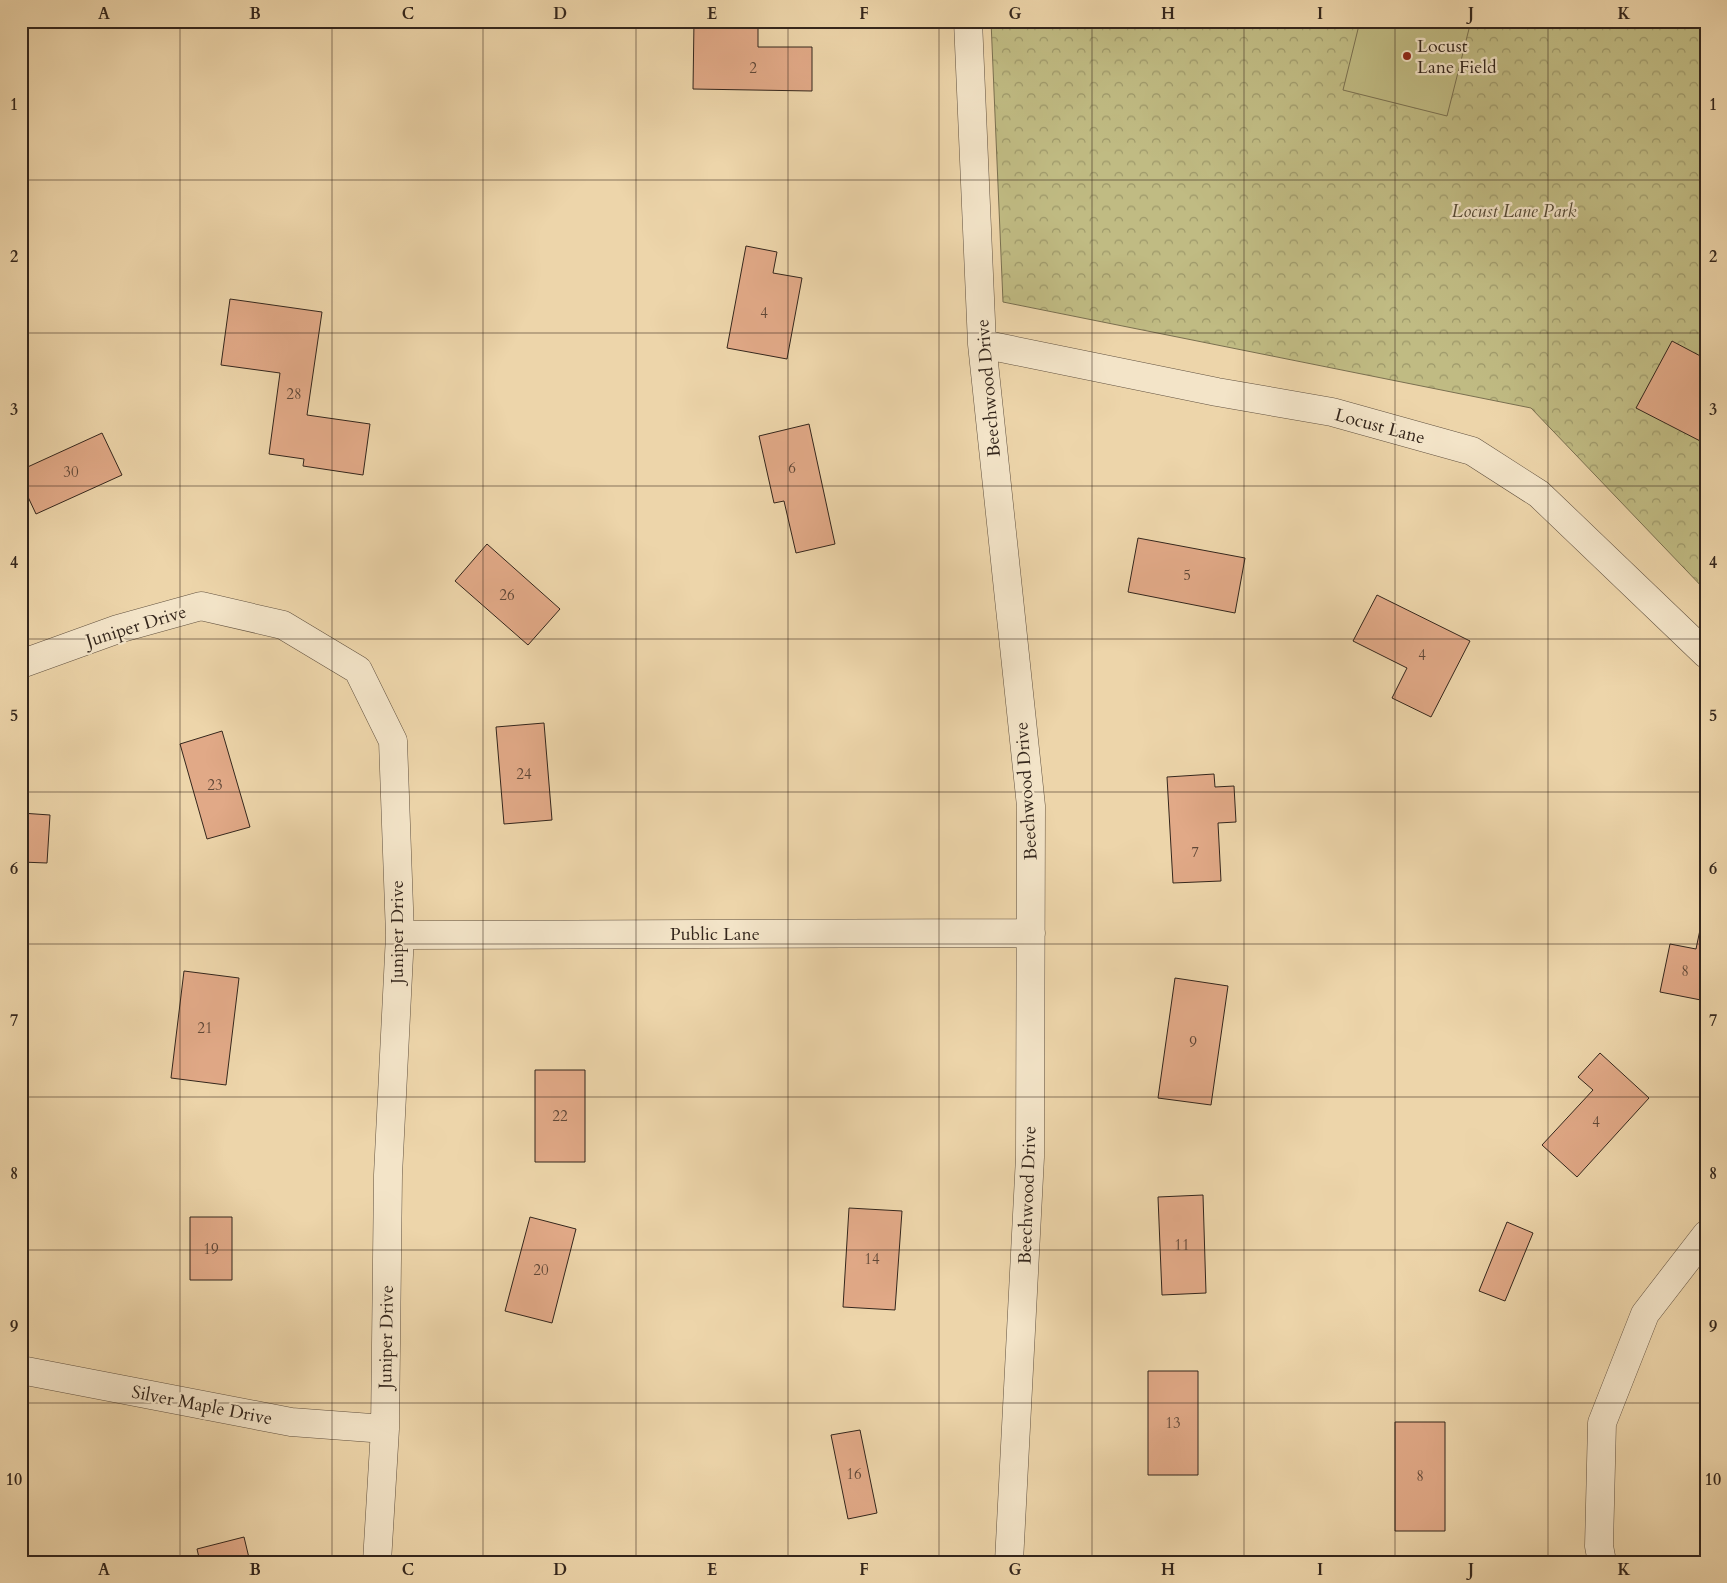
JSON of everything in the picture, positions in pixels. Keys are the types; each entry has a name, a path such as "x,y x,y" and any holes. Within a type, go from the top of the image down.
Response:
{"street":[{"name":"Beechwood Drive","path":"968,21 982,344 1031,806 1030,1158 1009,1562"},
{"name":"Locust Lane","path":"982,344 1217,392 1332,412 1472,451 1539,494 1706,654"},
{"name":"Juniper Drive","path":"21,664 118,629 201,606 283,625 358,670 393,741 400,935 388,1175 384,1429 377,1562"},
{"name":"Public Lane","path":"400,935 1031,933"},
{"path":"1602,1562 1599,1546 1602,1423 1645,1314 1706,1234"},
{"name":"Silver Maple Drive","path":"21,1370 291,1422 384,1429"}],"green space":[{"name":"Locust Lane Park","path":"991,21 1706,21 1706,591 1531,408 1003,302"},
{"name":"Locust Lane Field","path":"1360,21 1471,21 1447,116 1343,90"}],"building":[{"path":"694,21 758,21 758,47 812,47 812,91 693,89"},
{"path":"746,246 777,252 773,273 802,278 787,359 727,348"},
{"path":"230,299 322,312 307,415 370,424 363,475 303,466 304,459 269,454 280,373 221,365"},
{"path":"1672,341 1706,359 1706,444 1636,408"},
{"path":"809,424 835,544 796,553 784,501 774,503 759,436"},
{"path":"102,433 122,475 36,514 21,482 21,470"},
{"path":"1138,538 1245,558 1235,613 1128,592"},
{"path":"487,544 560,609 528,645 455,581"},
{"path":"1377,595 1470,641 1431,717 1392,698 1407,668 1353,641"},
{"path":"544,723 552,820 504,824 496,727"},
{"path":"222,731 250,827 207,839 180,744"},
{"path":"1214,774 1215,787 1234,786 1236,822 1218,823 1221,881 1173,883 1167,777"},
{"path":"21,813 50,815 47,863 21,862"},
{"path":"1706,901 1706,1001 1660,992 1670,944 1696,949"},
{"path":"184,971 239,978 226,1085 171,1078"},
{"path":"1175,978 1228,986 1211,1105 1158,1098"},
{"path":"1600,1053 1649,1098 1577,1177 1542,1145 1593,1090 1578,1077"},
{"path":"535,1070 585,1070 585,1162 535,1162"},
{"path":"1203,1195 1206,1293 1162,1295 1158,1197"},
{"path":"849,1208 902,1211 895,1310 843,1307"},
{"path":"190,1217 232,1217 232,1280 190,1280"},
{"path":"530,1217 576,1229 552,1323 505,1311"},
{"path":"1507,1222 1533,1233 1505,1301 1479,1291"},
{"path":"1148,1371 1198,1371 1198,1475 1148,1475"},
{"path":"1395,1422 1445,1422 1445,1531 1395,1531"},
{"path":"860,1430 877,1513 848,1519 831,1435"},
{"path":"244,1537 250,1562 200,1562 197,1549"}],"place":[{"name":"Locust Lane Field","path":"1407,56"}]}
